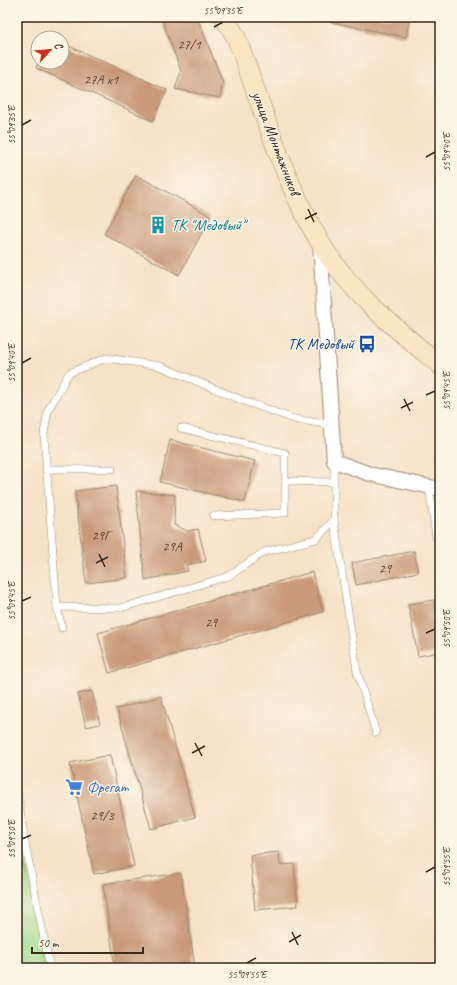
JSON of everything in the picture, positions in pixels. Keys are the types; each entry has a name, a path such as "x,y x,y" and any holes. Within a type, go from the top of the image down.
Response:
{"main road":[{"name":"улица Монтажников","path":"224,17 236,37 288,174 306,217 320,243 345,278 375,310 440,366"},
{"name":"улица Монтажников","path":"235,17 236,37"}],"street":[{"path":"320,243 334,460 370,474 436,488"}],"lane":[{"path":"62,628 57,607 44,434 48,410 69,373 106,358 160,366 244,401 294,419 332,425"},
{"path":"181,428 285,453 285,513 213,516"},
{"path":"334,460 334,520 356,671 376,733"},
{"path":"46,469 112,469"},
{"path":"285,481 333,482"},
{"path":"436,488 436,537 440,536"},
{"path":"57,607 121,608 229,576 264,552 316,539 334,520"},
{"path":"17,791 25,843 50,968"}],"green space":[{"path":"17,817 45,968 17,968"}],"building":[{"path":"161,17 197,17 223,83 220,98 175,89 181,71"},
{"path":"305,17 410,17 406,37"},
{"path":"70,47 167,90 153,121 40,70 70,70"},
{"name":"ТК \"Медовый\"","path":"136,175 211,216 179,275 104,234"},
{"path":"170,440 255,461 245,502 160,482"},
{"path":"116,486 127,578 86,583 75,491"},
{"path":"136,491 175,495 174,525 187,531 198,529 206,561 186,565 188,571 145,580"},
{"path":"414,551 418,572 356,585 352,563"},
{"path":"312,572 323,612 109,673 98,633"},
{"path":"434,600 440,629 440,652 418,656 408,604"},
{"path":"92,691 100,724 86,727 78,694"},
{"path":"161,696 195,817 151,829 117,709"},
{"path":"110,755 134,866 94,874 70,763"},
{"path":"279,852 280,865 294,864 298,906 255,910 250,855"},
{"path":"181,873 195,968 115,968 103,884"}],"place":[{"name":"ТК \"Медовый\"","path":"158,225"},
{"name":"ТК Медовый","path":"367,344"},
{"name":"Фрегат","path":"74,787"}]}
